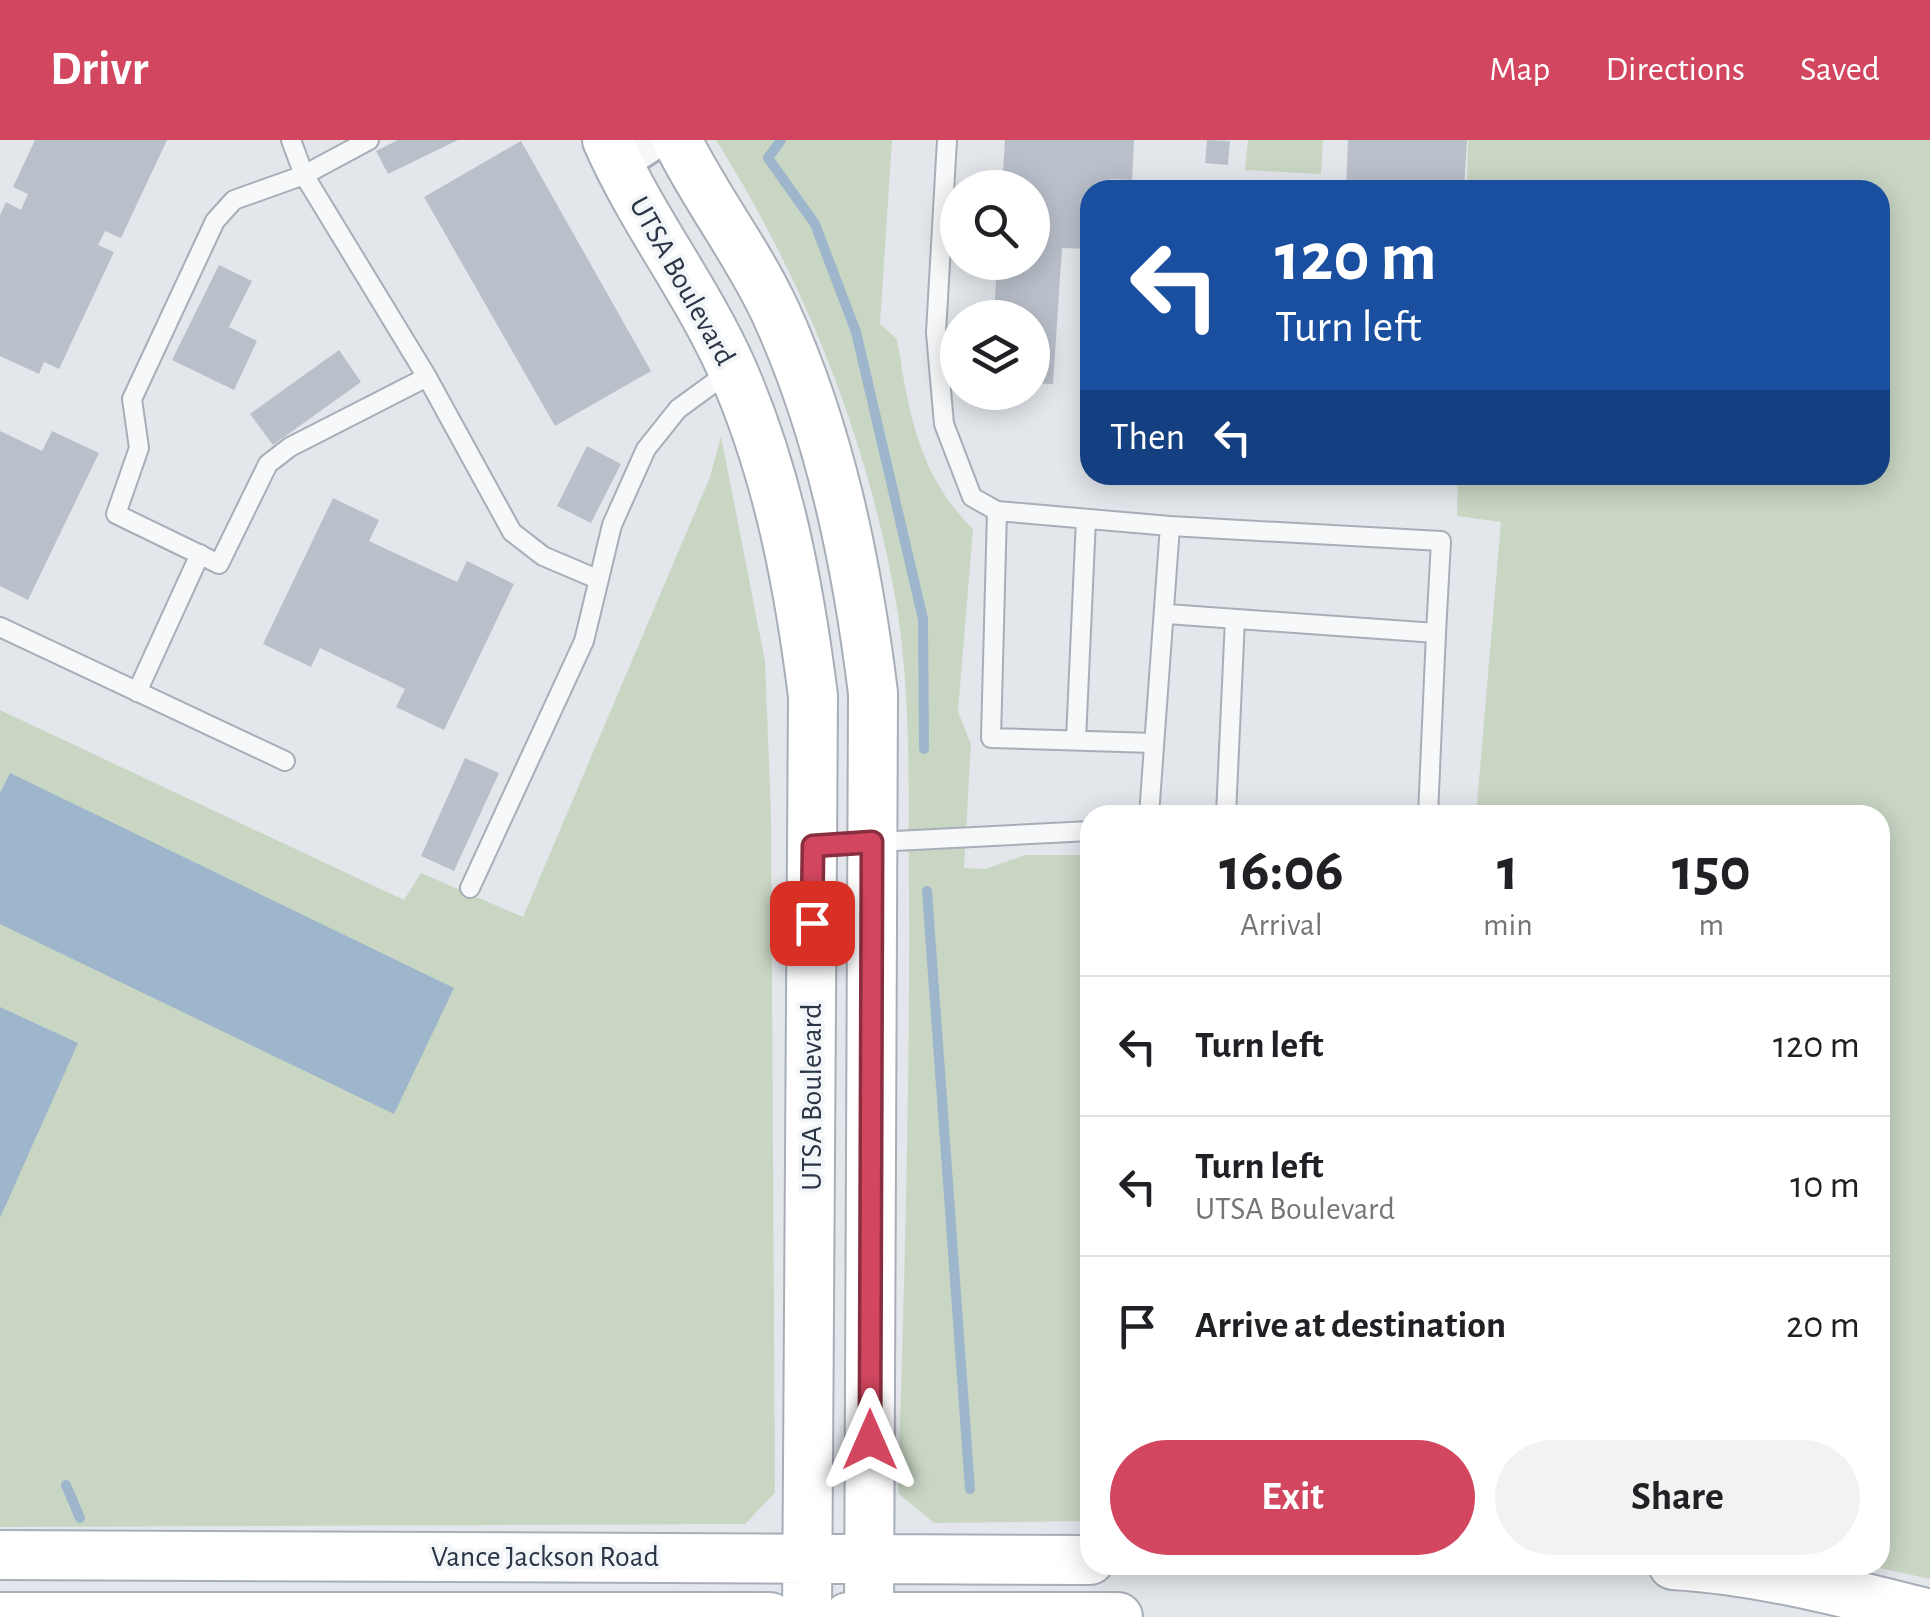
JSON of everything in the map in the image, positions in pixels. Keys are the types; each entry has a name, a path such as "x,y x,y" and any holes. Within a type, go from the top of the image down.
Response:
{"main road":[{"name":"UTSA Boulevard","path":"676,140 786,337 843,514 861,598 873,692 869,1617"},
{"name":"UTSA Boulevard","path":"612,153 732,369 761,444 802,608 813,696 807,1617"},
{"name":"Vance Jackson Road","path":"0,1554 1080,1560"},
{"path":"1741,1575 1808,1585 1930,1614"},
{"name":"Vance Jackson Road","path":"0,1616 770,1617"},
{"path":"848,1617 1118,1617"}],"street":[{"path":"612,153 659,140"}],"lane":[{"path":"291,140 304,174 427,377 512,532 543,556 598,579"},
{"path":"369,140 304,174 234,200 215,222 132,400 139,448 116,514 219,564 268,464 290,447 427,377"},
{"path":"947,140 936,333 944,424 972,497 997,511 1170,526 1440,541 1428,805"},
{"path":"470,888 584,641 612,525 646,449 678,409 732,369"},
{"path":"997,511 991,738 1152,742"},
{"path":"1076,740 1086,519"},
{"path":"1149,805 1152,742 1167,614 1170,526"},
{"path":"137,692 200,554"},
{"path":"1167,614 1436,633"},
{"path":"1226,805 1235,618"},
{"path":"0,627 285,761"},
{"path":"813,846 1080,832"}],"green space":[{"path":"716,140 892,140 880,324 897,339 912,417 928,464 954,508 973,529 958,712 971,744 964,868 985,869 1025,855 1080,855 1080,1521 934,1523 898,1493 909,971 908,749 901,638 884,540 850,420 804,305"},
{"path":"1248,140 1323,140 1321,174 1245,170"},
{"path":"1468,140 1930,140 1930,1579 1890,1570 1890,805 1477,805 1501,522 1457,516 1458,485 1890,485 1890,180 1467,180"},
{"path":"721,436 765,661 771,814 775,1493 745,1524 0,1527 0,710 404,900 421,873 523,917 710,477"}],"water":[{"path":"10,773 454,988 394,1114 0,924 0,793"},
{"path":"0,1007 78,1043 0,1218"}],"building":[{"path":"35,140 167,140 121,238 105,231 98,245 114,252 59,369 44,362 39,374 0,356 0,215 6,202 21,210 28,194 13,187"},
{"path":"398,140 458,140 388,174 376,151"},
{"path":"1005,140 1134,140 1132,180 1080,180 1080,249 1062,248 1053,384 1050,300 995,300 996,280 1050,280 1050,170 1003,170"},
{"path":"1207,140 1230,141 1228,165 1205,163"},
{"path":"1348,140 1467,140 1465,180 1346,180"},
{"path":"521,141 651,371 555,426 424,197"},
{"path":"219,265 252,281 229,327 257,341 234,390 172,360"},
{"path":"339,350 361,382 273,445 250,414"},
{"path":"0,431 42,451 52,431 99,453 28,600 0,586"},
{"path":"587,446 621,464 591,523 557,506"},
{"path":"333,498 379,520 369,541 457,582 467,561 514,584 444,730 396,707 405,689 320,648 311,667 263,644"},
{"path":"465,758 499,773 454,871 421,856"}],"waterway":[{"path":"781,140 768,158 815,224 856,332 923,619 924,749"},
{"path":"927,891 970,1489"},
{"path":"66,1485 80,1518"}],"route":[{"path":"812,923 813,846 872,842 870,1440"}]}
